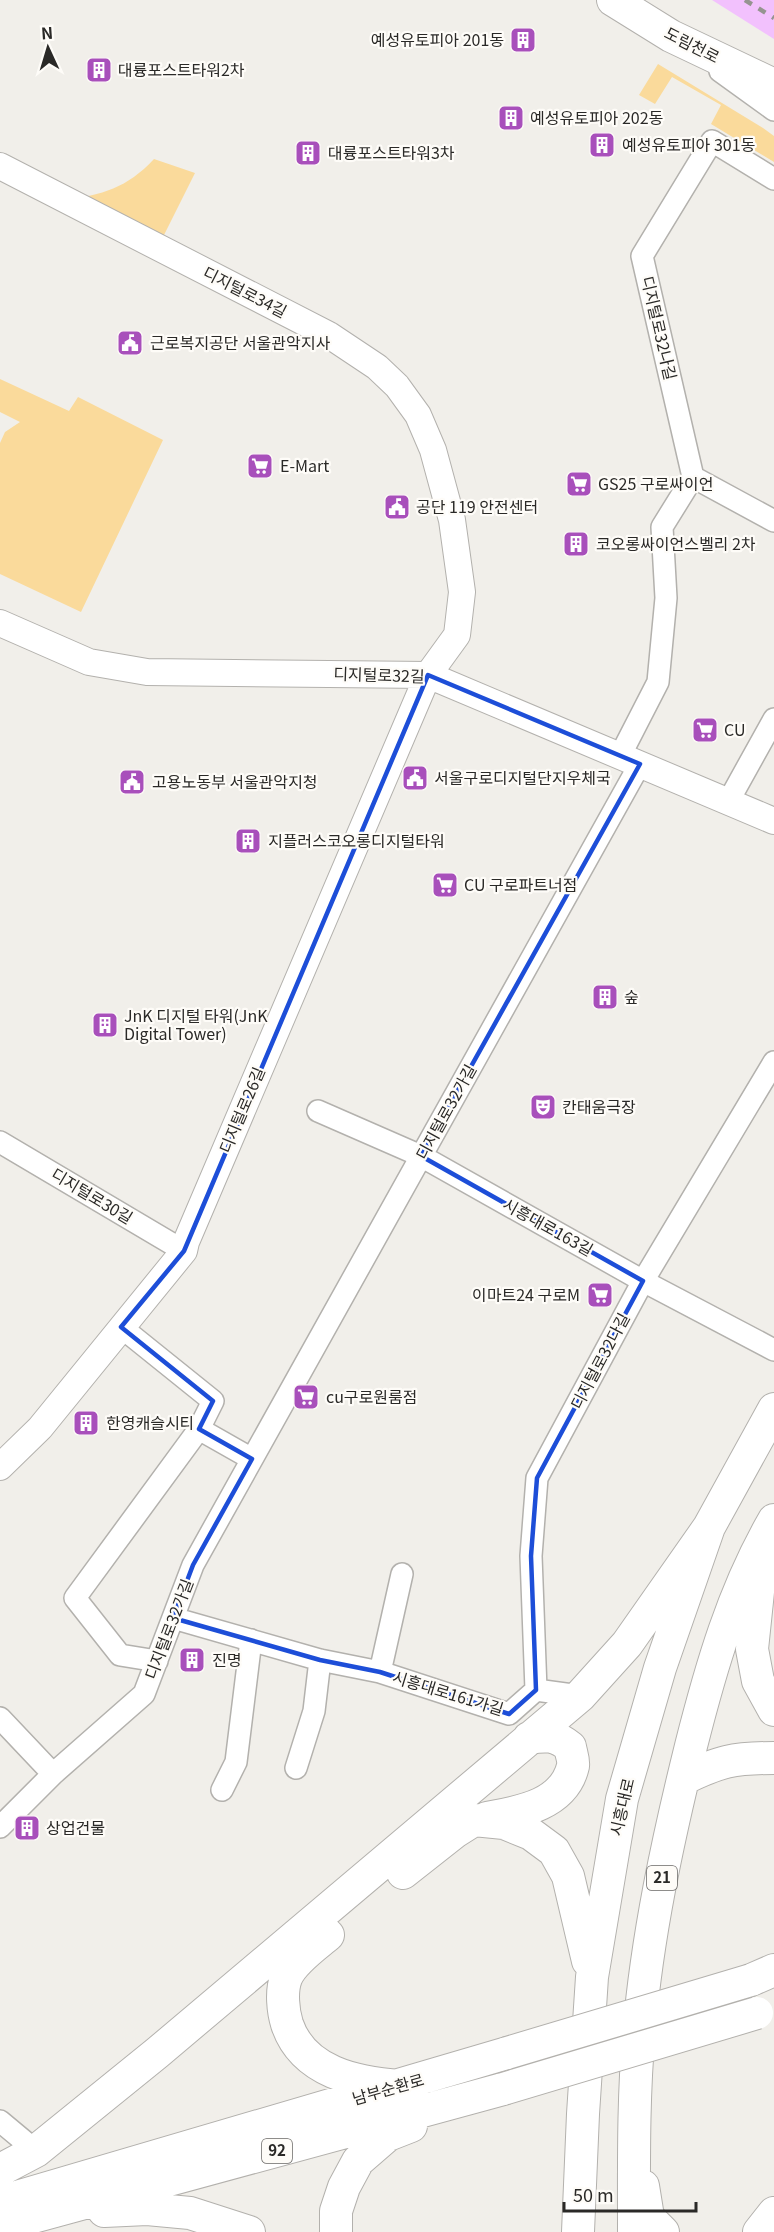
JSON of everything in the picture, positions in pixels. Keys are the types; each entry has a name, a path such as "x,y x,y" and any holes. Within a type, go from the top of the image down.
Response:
{"main road":[{"name":"도림천로","path":"613,0 760,88"},
{"name":"시흥대로","path":"578,2232 582,2114 592,1977 622,1799 660,1668 709,1527 774,1409"},
{"path":"0,2170 36,2151 166,2045 580,1696 627,1644 709,1527"},
{"path":"769,1529 752,1649 758,1681 774,1710"},
{"name":"21","path":"634,2232 634,2124 639,2032 650,1936 683,1779 714,1658 734,1601 769,1529"},
{"path":"401,2086 380,2085 350,2078 328,2071 309,2057 292,2037 283,2010 286,1978 304,1954 454,1832 474,1820 524,1812 547,1801 565,1783 573,1765 570,1747 561,1739 549,1735 529,1738"},
{"path":"683,1779 714,1763 741,1758 774,1758"},
{"path":"474,1820 504,1823 531,1834 554,1851 568,1876 592,1977"},
{"name":"남부순환로","path":"0,2202 401,2086 766,1974"},
{"name":"남부순환로","path":"0,2226 503,2089 768,2013"},
{"path":"336,2232 336,2211 344,2187 358,2161 380,2141 388,2135 503,2089"},
{"path":"634,2124 648,2217 663,2232"},
{"path":"52,2212 147,2209 190,2212 249,2232"},
{"path":"759,2232 774,2213"}],"street":[{"path":"760,88 774,110"},
{"path":"760,88 774,118"},
{"name":"디지털로32나길","path":"693,477 642,256 712,141 774,179"},
{"name":"디지털로34길","path":"0,166 329,335 377,367 408,398 434,450 452,520 462,592 457,634 428,675"},
{"path":"693,477 774,521"},
{"name":"디지털로32가길","path":"0,1827 53,1774 144,1694 194,1565 421,1156 630,760 658,682 666,598 662,527 693,477"},
{"name":"디지털로32길","path":"0,623 89,662 114,668 147,672 428,675 774,821"},
{"name":"디지털로26길","path":"0,1467 40,1428 184,1251 428,675"},
{"path":"728,802 774,719"},
{"name":"디지털로32다길","path":"536,1690 531,1556 537,1478 644,1281 774,1062"},
{"name":"시흥대로163길","path":"318,1111 421,1156 644,1281 774,1350"},
{"name":"디지털로30길","path":"0,1142 184,1251"},
{"path":"121,1327 213,1401 199,1429 75,1598 120,1655 157,1661"},
{"path":"199,1429 252,1459"},
{"name":"시흥대로161가길","path":"380,1672 402,1574"},
{"name":"시흥대로161가길","path":"173,1618 320,1660 380,1672 509,1714 536,1690"},
{"path":"222,1790 236,1762 251,1640"},
{"path":"296,1768 314,1711 320,1660"},
{"path":"536,1690 580,1696"},
{"path":"0,1718 53,1774"},
{"path":"0,2121 36,2151"}],"highlighted area":[{"path":"428,675 640,764 421,1156 643,1281 537,1478 531,1556 536,1690 509,1714 380,1672 320,1660 173,1618 193,1565 252,1459 199,1429 213,1401 121,1327 184,1251"}],"shaded area":[{"path":"712,0 774,0 774,39"},
{"path":"658,64 774,136 774,162 711,124 721,105 672,77 655,104 639,95"},
{"path":"154,159 195,173 158,247 65,200 91,196 124,183"},
{"path":"0,379 69,411 78,397 163,440 81,612 0,574 0,443 5,432 20,422 0,412"}],"railway":[{"path":"745,0 774,18"}],"place":[{"name":"예성유토피아 201동","path":"523,40"},
{"name":"대륭포스트타워2차","path":"99,70"},
{"name":"예성유토피아 202동","path":"511,118"},
{"name":"예성유토피아 301동","path":"602,145"},
{"name":"대륭포스트타워3차","path":"308,153"},
{"name":"근로복지공단 서울관악지사","path":"130,343"},
{"name":"E-Mart","path":"260,466"},
{"name":"GS25 구로싸이언","path":"579,484"},
{"name":"공단 119 안전센터","path":"397,507"},
{"name":"코오롱싸이언스벨리 2차","path":"576,544"},
{"name":"CU","path":"705,730"},
{"name":"서울구로디지털단지우체국","path":"415,778"},
{"name":"고용노동부 서울관악지청","path":"132,782"},
{"name":"지플러스코오롱디지털타워","path":"248,841"},
{"name":"CU 구로파트너점","path":"445,885"},
{"name":"숲","path":"605,997"},
{"name":"JnK 디지털 타워(JnK Digital Tower)","path":"105,1025"},
{"name":"칸태움극장","path":"543,1107"},
{"name":"이마트24 구로M","path":"600,1295"},
{"name":"cu구로원룸점","path":"306,1397"},
{"name":"한영캐슬시티","path":"86,1423"},
{"name":"진명","path":"192,1660"},
{"name":"상업건물","path":"27,1828"}]}
